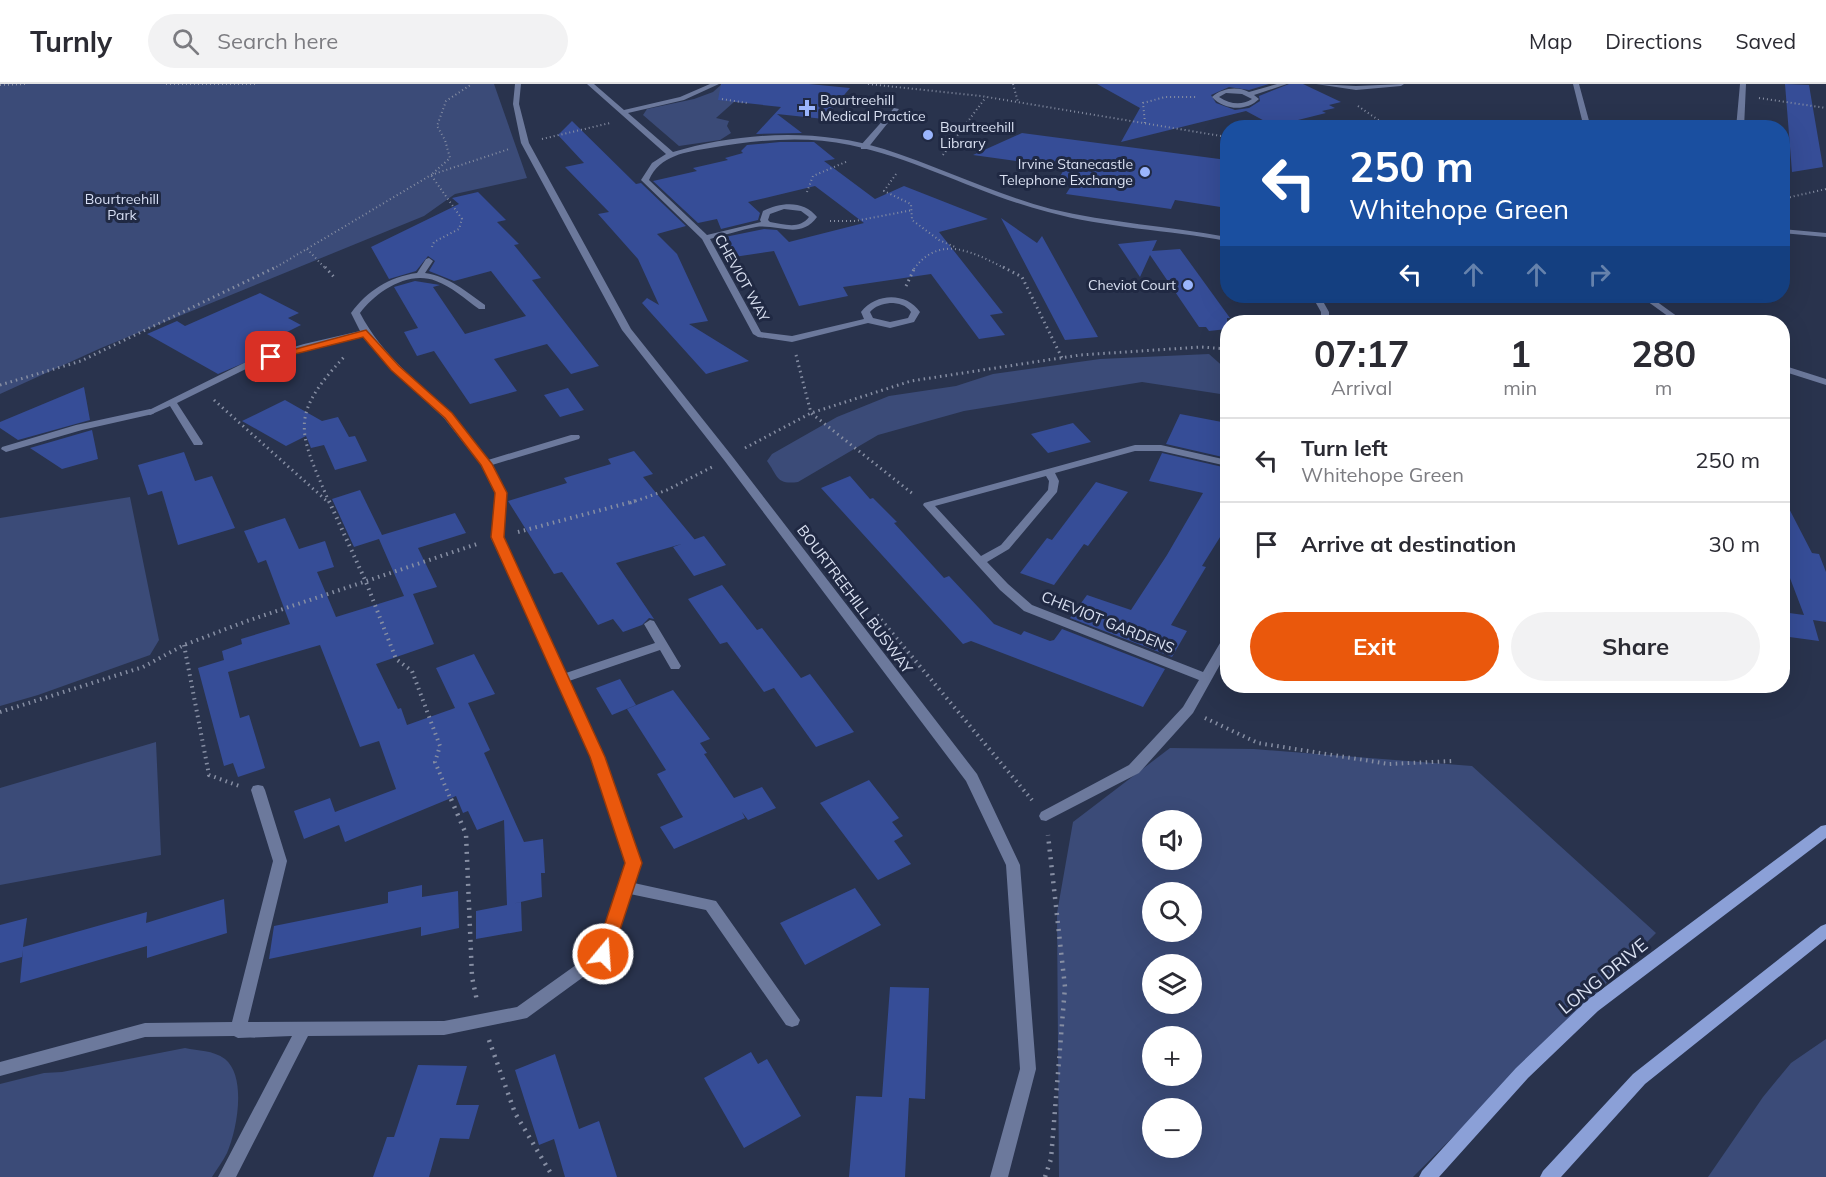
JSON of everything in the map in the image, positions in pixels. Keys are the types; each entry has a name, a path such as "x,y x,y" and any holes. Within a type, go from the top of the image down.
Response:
{"main road":[{"name":"LONG DRIVE","path":"1428,1177 1522,1073 1592,1005 1826,830"},
{"path":"1549,1177 1639,1079 1826,930"}],"street":[{"name":"BOURTREEHILL BUSWAY","path":"518,84 516,104 525,143 627,330 728,458 972,778 1012,865 1028,1069 999,1177"},
{"path":"590,84 670,153"},
{"path":"622,112 682,99 716,84"},
{"path":"1251,94 1255,96 1255,101 1245,105 1224,103 1216,98 1216,94 1225,91 1251,94 1284,84"},
{"path":"1319,84 1356,88 1401,84"},
{"path":"1575,84 1586,120"},
{"path":"1740,120 1743,84"},
{"path":"867,147 896,109"},
{"name":"CHEVIOT WAY","path":"900,301 914,307 915,316 911,320 887,326 869,320 792,339 758,334 705,238 645,180 647,171 670,153 763,137 823,138 867,147 1015,201 1053,212 1220,239"},
{"path":"705,238 767,223 787,228 805,225 811,220 812,214 796,207 778,208 764,216 767,223"},
{"path":"1790,232 1826,235"},
{"path":"420,274 429,261"},
{"path":"0,1069 145,1030 444,1028 482,1022 521,1013 603,954 633,863 598,757 497,537 501,493 486,464 448,416 395,368 367,335 355,313 362,302 375,292 420,274 439,279 482,307"},
{"path":"869,320 865,312 872,304 881,301 900,301"},
{"path":"1654,303 1671,315"},
{"path":"6,449 80,427 150,412 254,362 307,346 367,335"},
{"path":"1790,371 1826,382"},
{"path":"172,402 198,443"},
{"path":"486,464 575,437"},
{"path":"928,505 1115,453 1148,447 1220,462"},
{"path":"980,561 1005,547 1053,490 1054,481 1048,471"},
{"name":"CHEVIOT GARDENS","path":"928,505 1028,608 1206,678"},
{"path":"650,624 675,666"},
{"path":"562,679 663,645"},
{"path":"1046,816 1134,769 1188,710 1220,653"},
{"path":"238,1031 280,861 258,790"},
{"path":"625,887 711,905 792,1020"},
{"path":"227,1177 303,1030"}],"path":[{"path":"0,85 27,84"},
{"path":"166,84 257,84"},
{"path":"0,385 81,361 266,273 431,175 450,158 445,140 437,126 447,101 472,84"},
{"path":"868,84 986,97 1220,136"},
{"path":"933,91 934,84"},
{"path":"1013,84 1018,102"},
{"path":"1742,95 1826,108"},
{"path":"1145,123 1143,103 1177,96 1216,98"},
{"path":"932,170 986,97"},
{"path":"431,175 482,160 525,143 628,119"},
{"path":"796,207 805,199 813,176 850,160 867,147"},
{"path":"905,160 884,191 911,204 912,220 939,240 974,252 1022,278 1062,358"},
{"path":"429,261 434,242 459,229 462,219 431,175"},
{"path":"1790,197 1826,189"},
{"path":"811,220 855,221 913,210"},
{"path":"900,301 911,273 922,258 955,246"},
{"path":"308,249 334,277"},
{"path":"367,335 326,376 308,402 303,436 327,498 366,582 396,659 412,671 440,746 435,762 466,834 472,977 482,1022 514,1113 553,1177"},
{"path":"792,339 811,413 928,505"},
{"path":"0,712 143,667 184,645 497,537 591,515 651,495 694,478 811,413 911,381 1062,358 1201,347 1220,348"},
{"path":"201,388 256,440 327,498"},
{"path":"872,609 986,741 1046,816 1065,987 1051,1159 1045,1177"},
{"path":"184,645 209,775 250,790 258,790"},
{"path":"1188,710 1258,743 1389,764 1453,761"}],"green space":[{"name":"Bourtreehill Park","path":"0,84 494,84 527,178 455,194 424,216 101,348 0,394"},
{"path":"722,84 747,103 734,102 716,118 729,121 727,126 731,133 720,140 679,146 643,115 647,109 694,99 713,92"},
{"path":"1209,354 1220,364 1220,394 1142,382 964,411 878,435 798,482 781,481 767,461 772,454 837,417 889,396 956,386 993,374 1100,359"},
{"path":"130,497 159,640 150,655 38,695 0,706 0,518"},
{"path":"156,742 161,855 0,885 0,788"},
{"path":"1170,748 1254,749 1472,766 1656,933 1413,1177 1059,1177 1057,913 1073,822"},
{"path":"1826,1039 1826,1177 1708,1177 1763,1097 1791,1063"},
{"path":"185,1048 220,1056 232,1067 236,1078 238,1104 234,1131 227,1153 212,1177 0,1177 0,1084 44,1073 62,1072"}],"building":[{"name":"Bourtreehill Medical Practice","path":"721,84 809,84 850,88 824,119 777,114 802,133 756,134 781,107 718,100"},
{"path":"1097,84 1269,84 1249,90 1229,87 1211,95 1216,103 1235,110 1249,108 1260,101 1259,96 1289,84 1303,84 1341,102 1329,105 1335,108 1322,111 1326,113 1298,120 1263,120 1246,111 1121,142 1140,108"},
{"path":"1785,84 1809,85 1823,167 1792,172 1790,120 1788,120"},
{"path":"572,121 636,184 641,183 686,226 657,234 677,254 708,321 689,324 749,361 706,374 642,303 647,298 659,305 638,259 598,214 609,212 565,167 584,163 558,135"},
{"name":"Irvine Stanecastle Telephone Exchange","path":"1022,133 1220,159 1220,207 1175,200 1171,209 1066,194 1071,186 1056,183 1065,168 973,155"},
{"path":"814,142 835,159 824,161 875,199 904,186 988,219 939,232 1003,313 990,315 1005,335 979,339 931,274 843,287 848,296 799,306 774,251 734,257 725,237 764,229 777,230 789,242 864,223 815,186 748,202 760,213 758,220 721,229 717,219 698,223 653,181 697,171 693,168 728,160 725,158 743,153 741,151 747,145"},
{"path":"478,192 506,220 497,222 519,244 514,245 541,278 532,280 599,366 571,374 547,344 494,359 517,391 470,404 434,351 417,356 404,332 418,328 394,287 415,281 440,285 433,287 465,334 526,316 491,271 454,281 429,271 435,261 428,256 416,271 389,279 371,247 459,204 452,198"},
{"path":"1001,218 1037,243 1042,236 1098,337 1065,340"},
{"path":"1157,240 1152,251 1180,249 1228,315 1220,315 1220,330 1209,331 1206,327 1199,327 1150,255 1140,277 1118,244"},
{"path":"260,293 299,313 288,318 301,325 283,334 295,341 218,374 147,334 177,321 185,326"},
{"path":"84,387 90,420 18,440 0,428 0,422"},
{"path":"568,388 584,410 560,417 544,395"},
{"path":"285,400 322,421 338,417 349,437 355,436 367,461 335,470 324,445 311,448 306,436 286,446 242,421"},
{"path":"1180,414 1220,422 1220,456 1166,444"},
{"path":"1073,423 1091,442 1048,453 1031,434"},
{"path":"92,430 98,459 62,469 30,448"},
{"path":"634,451 653,474 643,477 695,540 616,563 654,619 649,618 642,625 623,632 613,619 598,625 562,572 554,574 508,501 567,483 564,478 611,464 608,459"},
{"path":"184,452 195,481 212,476 235,528 178,545 162,491 148,495 138,465"},
{"path":"1162,453 1220,466 1220,537 1202,566 1206,567 1171,625 1187,631 1172,657 1070,618 1087,595 1131,610 1167,555 1203,493 1149,481"},
{"path":"850,476 870,499 873,498 897,522 894,523 944,578 949,576 994,624 1021,635 1024,631 1050,641 1054,640 1062,629 1165,669 1143,707 971,641 963,644 821,488"},
{"path":"1096,482 1128,492 1088,546 1084,544 1054,585 1020,573 1047,538 1052,540"},
{"path":"360,490 382,535 455,513 466,533 418,548 437,587 413,594 434,644 376,664 398,709 401,708 407,725 455,708 436,668 474,654 495,694 468,703 490,750 484,753 524,842 543,839 545,873 541,873 542,897 512,904 521,902 522,931 476,939 476,911 507,905 504,820 477,830 468,811 463,813 456,796 345,842 339,825 304,839 294,811 330,798 335,812 396,789 379,741 360,747 320,645 228,672 240,718 249,715 265,768 238,777 233,763 224,766 198,668 224,660 222,651 242,644 241,639 290,624 266,560 258,563 244,531 285,518 299,549 325,541 334,567 317,572 336,617 404,596 379,539 354,547 332,499"},
{"path":"1790,510 1812,553 1819,554 1826,572 1826,622 1813,620 1819,641 1790,637 1790,613 1804,615 1790,578"},
{"path":"704,536 726,565 694,576 673,547"},
{"path":"722,585 757,630 762,628 801,678 810,674 854,732 816,747 774,688 764,692 727,642 720,644 688,599"},
{"path":"620,679 636,705 612,715 596,688"},
{"path":"673,690 710,739 700,743 707,753 704,754 734,798 762,787 776,808 748,820 742,812 745,818 674,849 660,827 683,817 657,774 666,770 627,709"},
{"path":"869,780 899,818 892,822 903,836 894,841 911,864 878,880 820,803"},
{"path":"422,885 422,897 458,891 459,928 421,936 421,927 269,959 274,926 388,903 388,892"},
{"path":"855,888 881,925 805,965 780,923"},
{"path":"224,899 227,933 147,958 147,946 20,983 23,950 22,957 0,963 0,925 27,918 23,947 147,912 146,923"},
{"path":"890,987 929,988 925,1099 909,1098 905,1177 849,1177 856,1096 882,1097"},
{"path":"751,1052 758,1064 767,1059 801,1116 744,1148 704,1078"},
{"path":"555,1054 579,1129 599,1121 617,1177 565,1177 554,1139 539,1145 515,1070"},
{"path":"418,1065 467,1066 456,1105 479,1105 469,1139 440,1138 429,1177 373,1177 387,1137 394,1137"}],"place":[{"name":"Bourtreehill Medical Practice","path":"807,108"},
{"name":"Bourtreehill Library","path":"928,135"},
{"name":"Irvine Stanecastle Telephone Exchange","path":"1145,172"},
{"name":"Cheviot Court","path":"1188,285"}],"route":[{"path":"271,357 307,346 366,333 395,368 448,416 486,464 501,493 497,537 598,757 633,863 603,954"}]}
